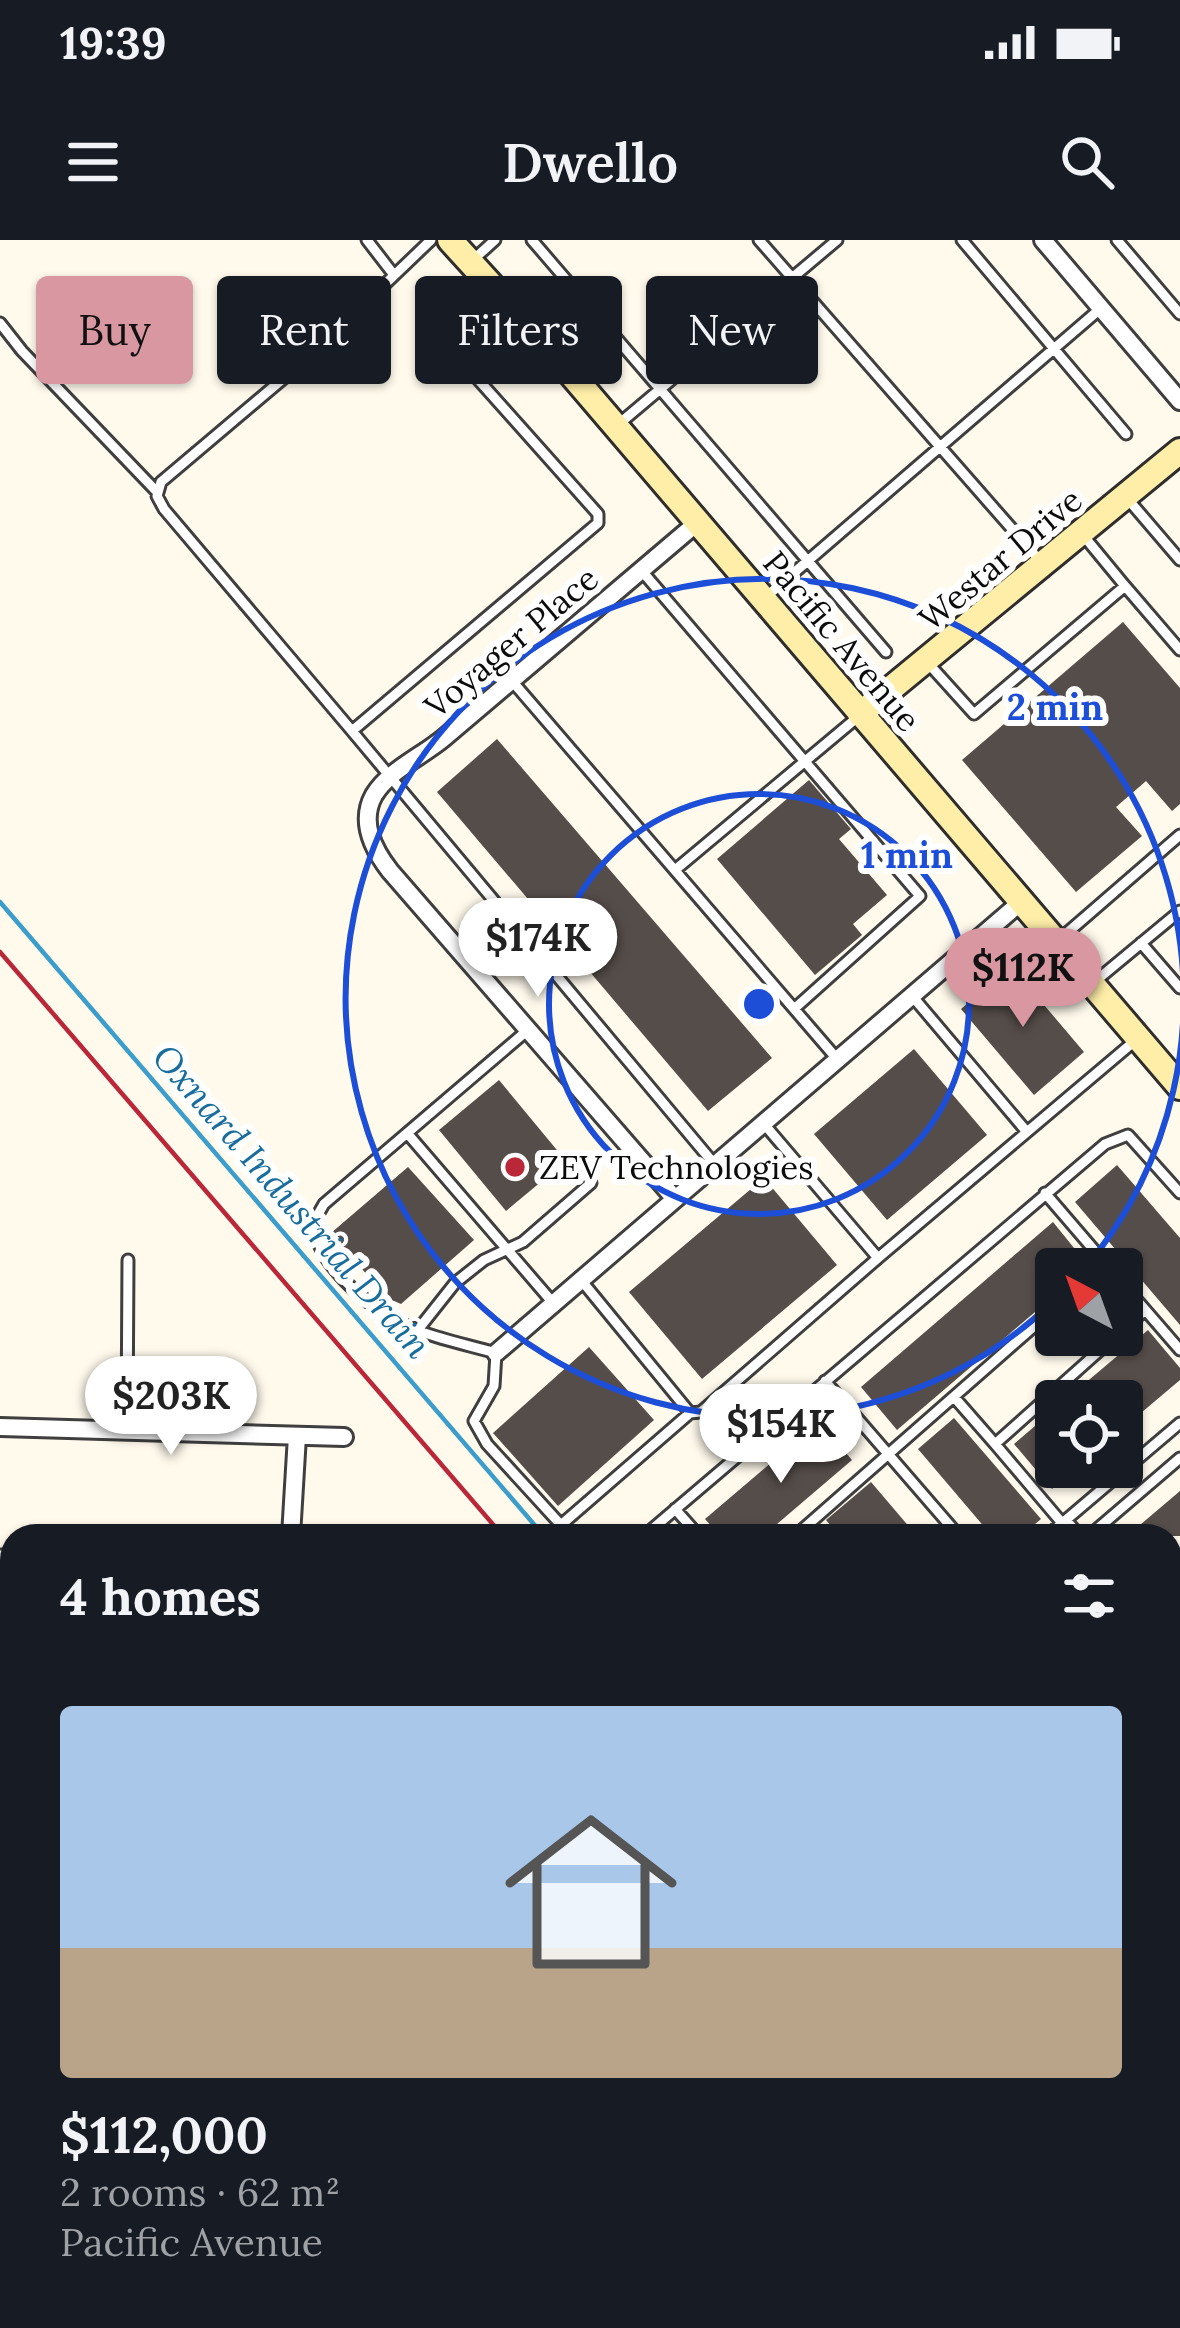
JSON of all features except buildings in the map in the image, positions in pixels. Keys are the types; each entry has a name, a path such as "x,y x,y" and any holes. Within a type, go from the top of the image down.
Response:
{"street":[{"name":"Pacific Avenue","path":"450,240 698,522 1180,1087"},
{"path":"1043,240 1180,401"},
{"name":"Westar Drive","path":"860,714 1180,452"},
{"name":"Voyager Place","path":"529,1029 378,855 367,821 372,798 390,777 434,746 698,522"},
{"path":"496,1353 1022,902"},
{"path":"529,1029 675,1199"},
{"path":"0,1427 344,1437"},
{"path":"292,1524 297,1436"}],"lane":[{"path":"368,240 394,275"},
{"path":"158,493 161,482 310,356 431,240"},
{"path":"470,262 495,240"},
{"path":"532,240 886,652"},
{"path":"759,240 790,276"},
{"path":"794,276 837,240"},
{"path":"962,240 1126,434"},
{"path":"1117,240 1180,314"},
{"path":"818,307 1045,566"},
{"path":"763,599 1101,308"},
{"path":"0,323 158,493 164,509 716,1165"},
{"path":"352,731 598,523 598,514 481,384"},
{"path":"616,427 666,384"},
{"path":"1126,497 1180,560"},
{"path":"1082,534 1180,650"},
{"path":"1169,547 1180,537"},
{"path":"641,570 920,896 794,1009"},
{"path":"927,662 974,714 1125,586"},
{"path":"512,681 838,1060"},
{"path":"675,870 860,714"},
{"path":"1056,943 1180,835"},
{"path":"1092,985 1180,910"},
{"path":"1141,943 1180,988"},
{"path":"913,997 1027,1132"},
{"path":"529,1029 324,1204 313,1223 317,1245 382,1316 496,1353 494,1386 474,1421 487,1444 560,1524"},
{"path":"562,1524 690,1413 701,1412 1138,1039"},
{"path":"764,1124 878,1258"},
{"path":"407,1133 554,1304"},
{"path":"658,1524 1105,1144 1127,1136 1180,1193"},
{"path":"417,1331 455,1283 523,1242 591,1183"},
{"path":"1045,1193 1090,1248"},
{"path":"127,1431 128,1260"},
{"path":"580,1280 690,1413"},
{"path":"1143,1308 1180,1350"},
{"path":"809,1524 1035,1326"},
{"path":"995,1444 1094,1356"},
{"path":"825,1381 949,1524"},
{"path":"954,1397 1068,1524"},
{"path":"1061,1524 1180,1423"},
{"path":"1100,1524 1180,1458"},
{"path":"675,1509 688,1524"}],"waterway":[{"name":"Oxnard Industrial Drain","path":"0,902 534,1524"}],"railway":[{"path":"0,952 493,1524"}],"place":[{"name":"ZEV Technologies","path":"515,1167"}]}
